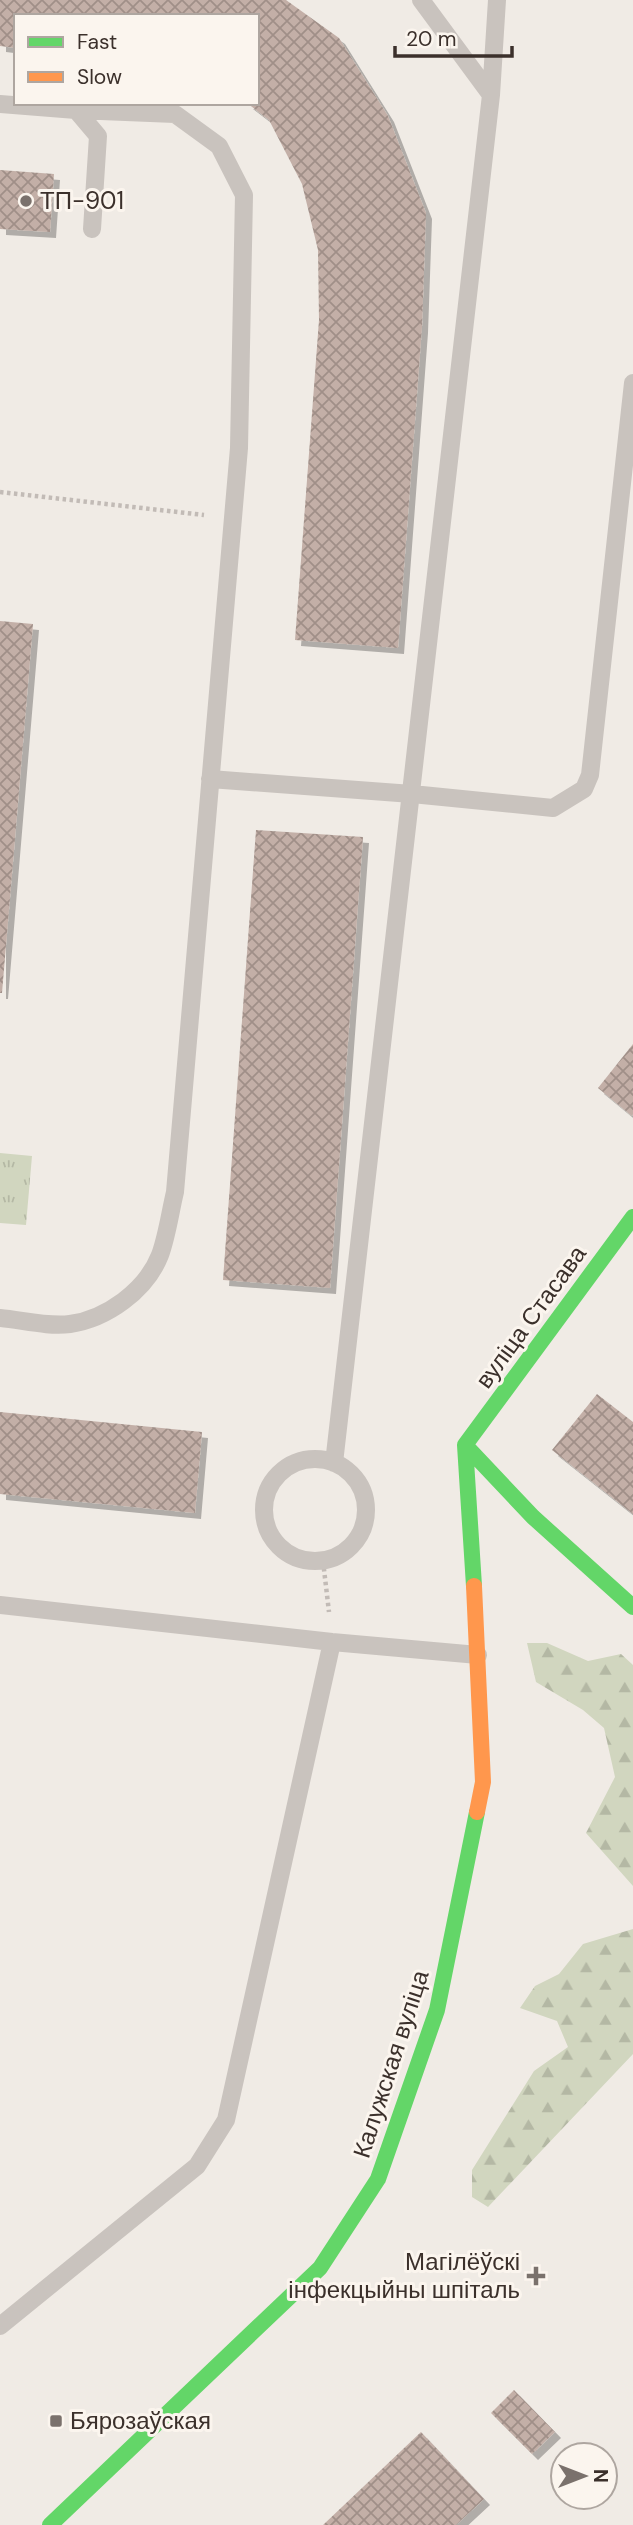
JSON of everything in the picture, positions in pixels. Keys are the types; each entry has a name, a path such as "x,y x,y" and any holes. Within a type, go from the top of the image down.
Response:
{"street":[{"name":"вуліца Стасава","path":"465,1445 633,1217"},
{"path":"465,1445 533,1517 633,1607"},
{"name":"Калужская вуліца","path":"50,2525 320,2268 378,2179 438,2010 483,1782 465,1445"}],"lane":[{"path":"421,0 491,95"},
{"path":"334,1463 491,95 497,0"},
{"path":"0,1318 67,1324 98,1318 122,1302 145,1280 160,1256 175,1192 239,448 244,194 219,146 175,114 22,105"},
{"path":"76,110 98,136 92,229"},
{"path":"210,779 553,808 584,789 590,775 633,383"},
{"path":"318,1459 349,1471 359,1484 365,1500 366,1516 361,1532 352,1546 339,1556 323,1561 299,1558 277,1545 268,1531 264,1514 266,1496 273,1481 285,1469 301,1461 318,1459"},
{"path":"0,1605 332,1642 478,1655"},
{"path":"0,2326 197,2166 226,2120 332,1642"}],"path":[{"path":"0,492 233,519"},
{"path":"323,1561 332,1642"}],"green space":[{"path":"0,1153 32,1156 26,1225 0,1223"},
{"path":"527,1643 547,1643 588,1661 621,1654 633,1665 633,1886 586,1833 615,1777 604,1728 583,1710 536,1682"},
{"path":"633,1929 633,2054 488,2207 472,2197 472,2170 534,2071 568,2047 557,2021 520,2008 535,1986 559,1974 583,1944"}],"building":[{"path":"0,0 286,0 339,38 388,116 426,213 422,327 398,648 295,640 319,320 318,250 302,184 269,120 250,105 259,105 259,14 14,14 14,48 0,46"},
{"name":"ТП-901","path":"0,170 54,174 50,232 0,229"},
{"path":"0,621 33,624 2,993 0,993"},
{"path":"256,830 363,837 330,1288 223,1280"},
{"path":"633,1044 633,1114 632,1116 598,1088"},
{"path":"597,1394 633,1422 633,1514 552,1450"},
{"path":"0,1412 202,1432 195,1513 0,1494"},
{"path":"514,2390 555,2432 532,2454 491,2413"},
{"path":"421,2432 484,2499 456,2525 323,2525"}],"traffic: fast":[{"path":"465,1445 633,1217"},
{"path":"465,1445 533,1517 633,1607"},
{"path":"465,1445 474,1586"},
{"path":"50,2525 320,2268 378,2179 437,2010 477,1812"}],"traffic: slow":[{"path":"474,1586 483,1782 477,1812"}],"place":[{"name":"ТП-901","path":"26,201"},
{"name":"Магілёўскі інфекцыйны шпіталь","path":"536,2276"},
{"name":"Бярозаўская","path":"56,2421"}]}
